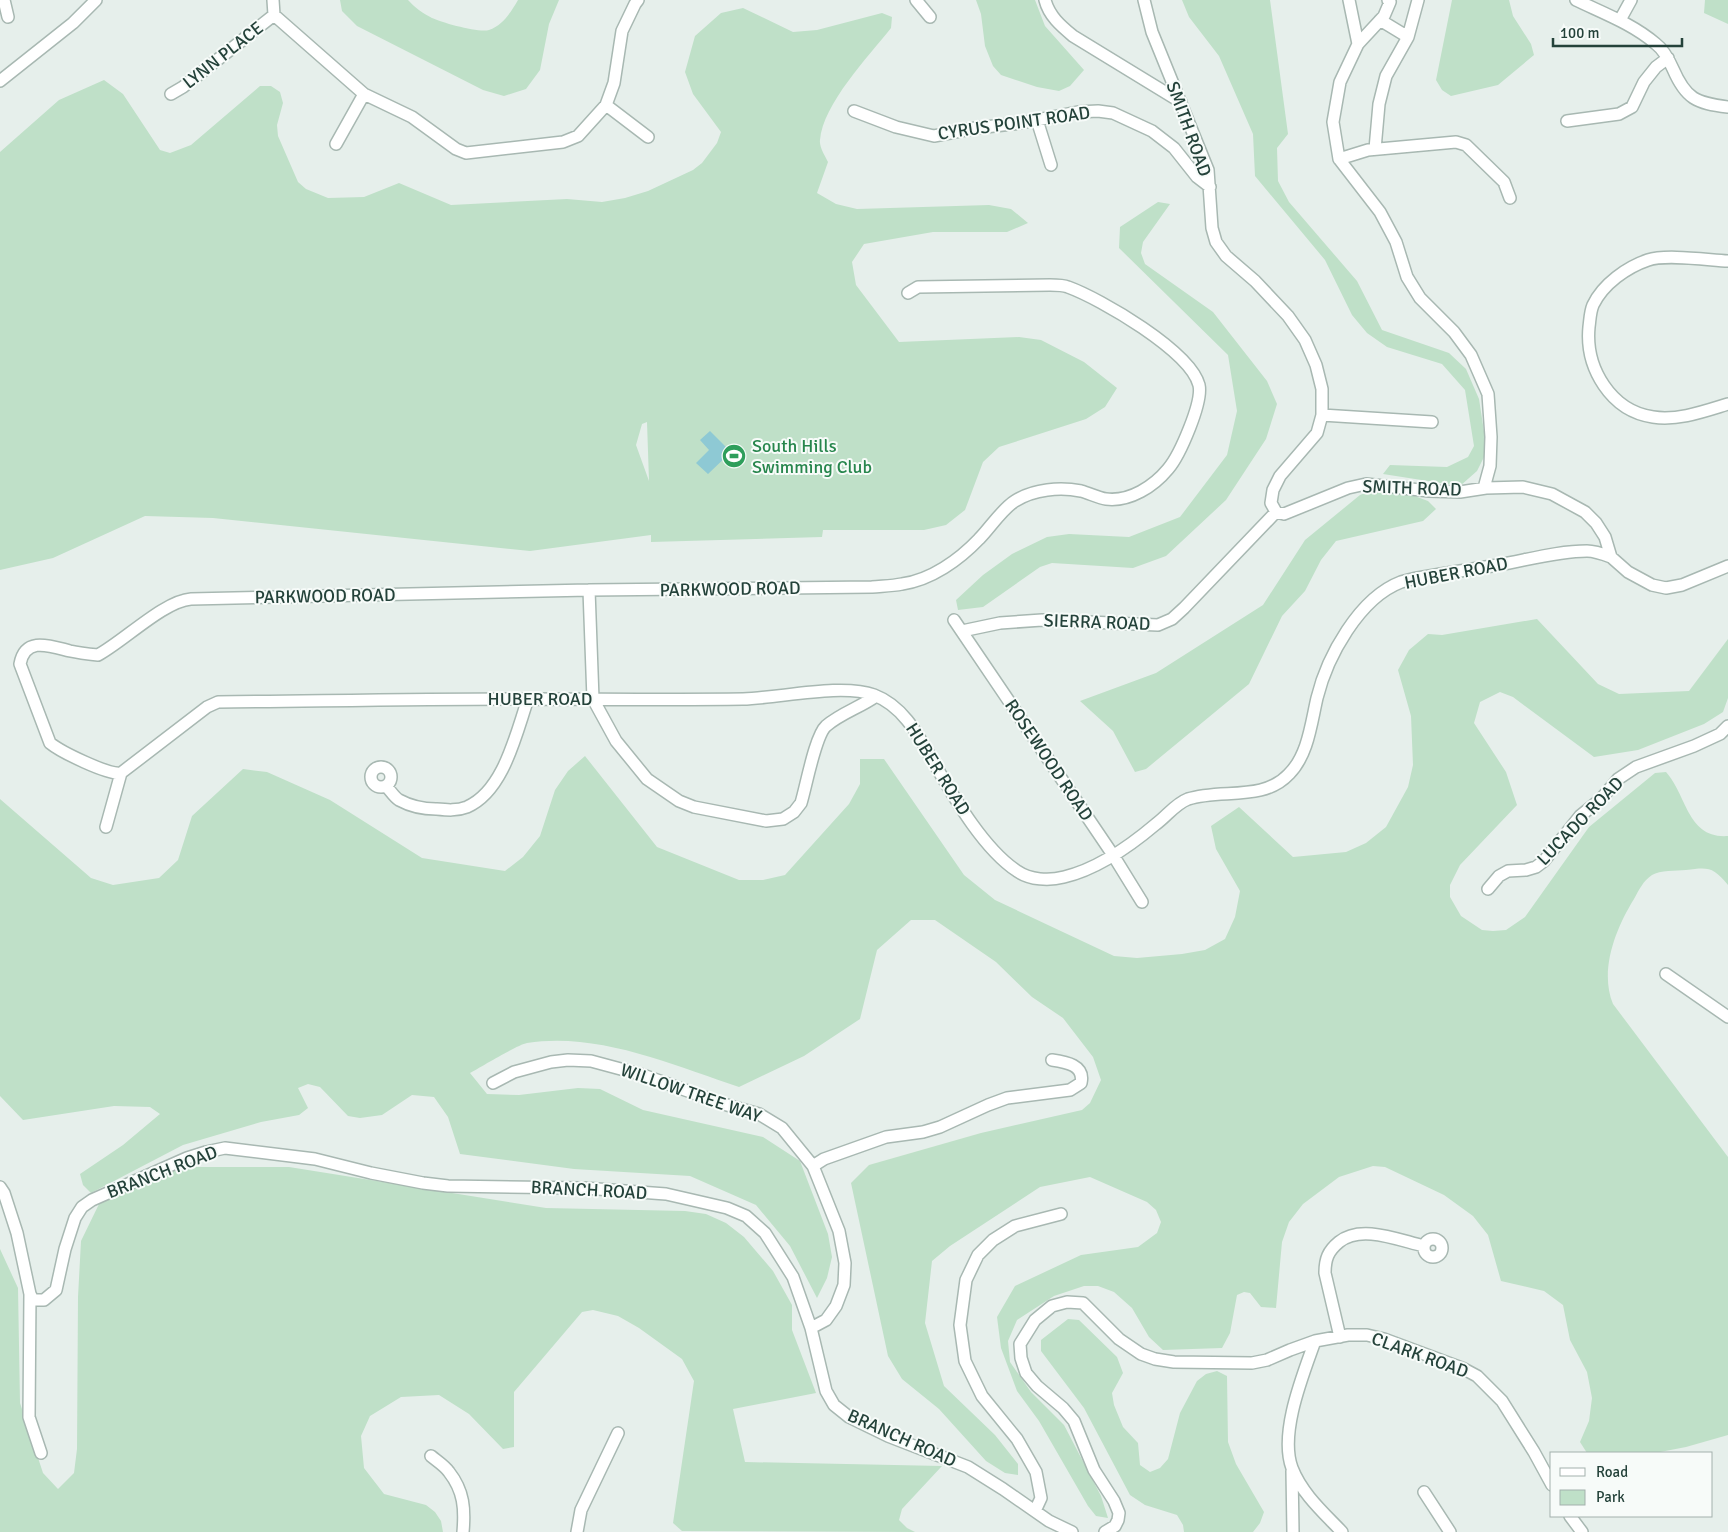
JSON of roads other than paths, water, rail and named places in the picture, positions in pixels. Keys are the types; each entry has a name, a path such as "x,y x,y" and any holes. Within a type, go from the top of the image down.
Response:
{"street":[{"path":"4,0 8,17"},
{"path":"0,81 73,23 96,0"},
{"path":"272,0 274,15 364,94 412,118 456,149 466,153 563,142 578,136 606,105 614,84 622,31 638,0"},
{"path":"916,0 930,17"},
{"path":"1045,0 1046,6 1057,22 1074,36 1181,102"},
{"name":"SMITH ROAD","path":"1144,0 1152,32 1208,170 1212,228 1216,242 1226,256 1255,281 1288,316 1305,340 1316,365 1322,389 1322,416 1317,433 1280,476 1273,490 1270,503 1276,512 1284,514 1348,488 1366,484 1429,491 1460,492 1484,488 1523,487 1552,494 1585,512 1596,523 1605,537 1611,557"},
{"path":"1349,0 1358,44"},
{"path":"1388,0 1390,2 1384,16 1358,44 1340,82 1333,122 1339,159 1380,212 1396,242 1407,277 1420,298 1454,332 1471,355 1488,394 1491,437 1490,466 1484,488"},
{"path":"1375,149 1378,104 1386,76 1408,37 1418,0"},
{"path":"1576,0 1620,20 1657,44 1668,58 1679,83 1691,98 1707,104 1728,107"},
{"path":"1620,20 1630,0"},
{"name":"LYNN PLACE","path":"171,94 183,87 274,15"},
{"path":"1380,20 1408,37"},
{"path":"1567,121 1619,114 1632,107 1644,82 1656,67 1668,58"},
{"path":"336,144 364,94"},
{"path":"606,105 648,137"},
{"name":"CYRUS POINT ROAD","path":"854,111 896,128 934,136 1078,112 1113,112 1152,131 1174,148 1197,177 1210,187"},
{"path":"1037,120 1051,165"},
{"path":"1339,159 1375,149 1456,142 1466,145 1504,182 1510,198"},
{"path":"1728,261 1672,258 1650,259 1630,268 1614,280 1593,305 1590,316 1588,344 1595,370 1607,390 1626,407 1638,413 1654,417 1679,417 1728,404"},
{"name":"PARKWOOD ROAD","path":"121,772 110,772 58,749 50,743 20,664 21,657 26,650 34,646 44,645 98,655 181,600 589,590 872,587 904,584 928,576 954,562 1015,501 1031,494 1054,489 1080,491 1106,499 1126,498 1146,489 1168,469 1178,455 1200,397 1199,384 1192,371 1165,343 1132,321 1090,297 1066,287 1050,284 918,287 908,293"},
{"path":"1322,416 1432,422"},
{"name":"SIERRA ROAD","path":"962,631 1000,623 1042,620 1158,625 1172,619 1184,608 1276,512"},
{"name":"HUBER ROAD","path":"121,772 207,707 218,702 749,699 841,691 863,692 876,696 903,714 916,732 957,803 999,855 1020,873 1041,880 1064,878 1092,867 1113,855 1160,822 1182,801 1195,797 1271,788 1287,777 1296,767 1304,752 1322,680 1335,649 1354,621 1369,605 1395,585 1420,578 1562,554 1587,551 1599,552 1611,557"},
{"path":"1611,557 1640,579 1652,585 1666,588 1682,584 1728,566"},
{"path":"589,590 593,699 616,742 648,779 678,801 694,807 766,821 783,819 794,812 801,804 817,741 824,728 837,718 864,705 876,696"},
{"name":"ROSEWOOD ROAD","path":"954,620 1113,855 1142,902"},
{"path":"386,786 399,800 423,808 451,810 467,807 486,794 503,768 528,699"},
{"name":"LUCADO ROAD","path":"1488,889 1499,876 1508,871 1526,870 1536,867 1544,861 1580,816 1601,799 1618,778 1636,767 1694,746 1720,734 1728,726"},
{"path":"106,827 121,772"},
{"path":"1666,974 1728,1017"},
{"name":"WILLOW TREE WAY","path":"493,1083 514,1072 551,1062 568,1060 590,1061 635,1073 727,1105 759,1114 782,1128 813,1166 840,1231 845,1263 844,1284 836,1306 826,1320 811,1328"},
{"path":"813,1166 824,1159 886,1137 923,1132 940,1127 1007,1098 1070,1090 1081,1083 1083,1076 1079,1069 1069,1063 1052,1060"},
{"name":"BRANCH ROAD","path":"30,1294 33,1300 39,1301 52,1296 56,1290 65,1249 75,1218 82,1207 108,1192 187,1158 225,1148 315,1159 371,1173 448,1186 584,1188 656,1193 727,1208 746,1216 766,1233 793,1277 811,1328 826,1392 834,1405 849,1417 888,1436 968,1468 1003,1489 1049,1521 1072,1532"},
{"path":"0,1187 4,1193 17,1232 30,1294 29,1417 41,1453"},
{"path":"1035,1511 1041,1498 1036,1472 1016,1439 982,1396 965,1361 960,1325 966,1280 978,1255 993,1240 1015,1226 1061,1214"},
{"path":"1340,1337 1325,1272 1325,1262 1335,1245 1345,1237 1358,1233 1371,1234 1424,1246"},
{"name":"CLARK ROAD","path":"1105,1532 1115,1526 1118,1520 1119,1513 1114,1501 1094,1470 1074,1421 1026,1373 1021,1358 1020,1344 1034,1320 1052,1306 1067,1302 1083,1303 1119,1338 1141,1354 1155,1359 1174,1362 1252,1363 1267,1360 1315,1341 1366,1335 1384,1339 1462,1368 1478,1376 1502,1401 1550,1481"},
{"path":"1293,1532 1292,1467 1288,1435 1298,1389 1315,1341"},
{"path":"577,1532 582,1510 618,1433"},
{"path":"431,1456 449,1472 461,1494 465,1512 463,1532"},
{"path":"1292,1467 1308,1495 1342,1532"},
{"path":"1424,1492 1450,1532"},
{"path":"1571,1517 1582,1532"}],"water":[{"path":"710,431 731,452 708,474 696,463 709,450 700,440"}],"place":[{"name":"South Hills Swimming Club","path":"734,456"}]}
